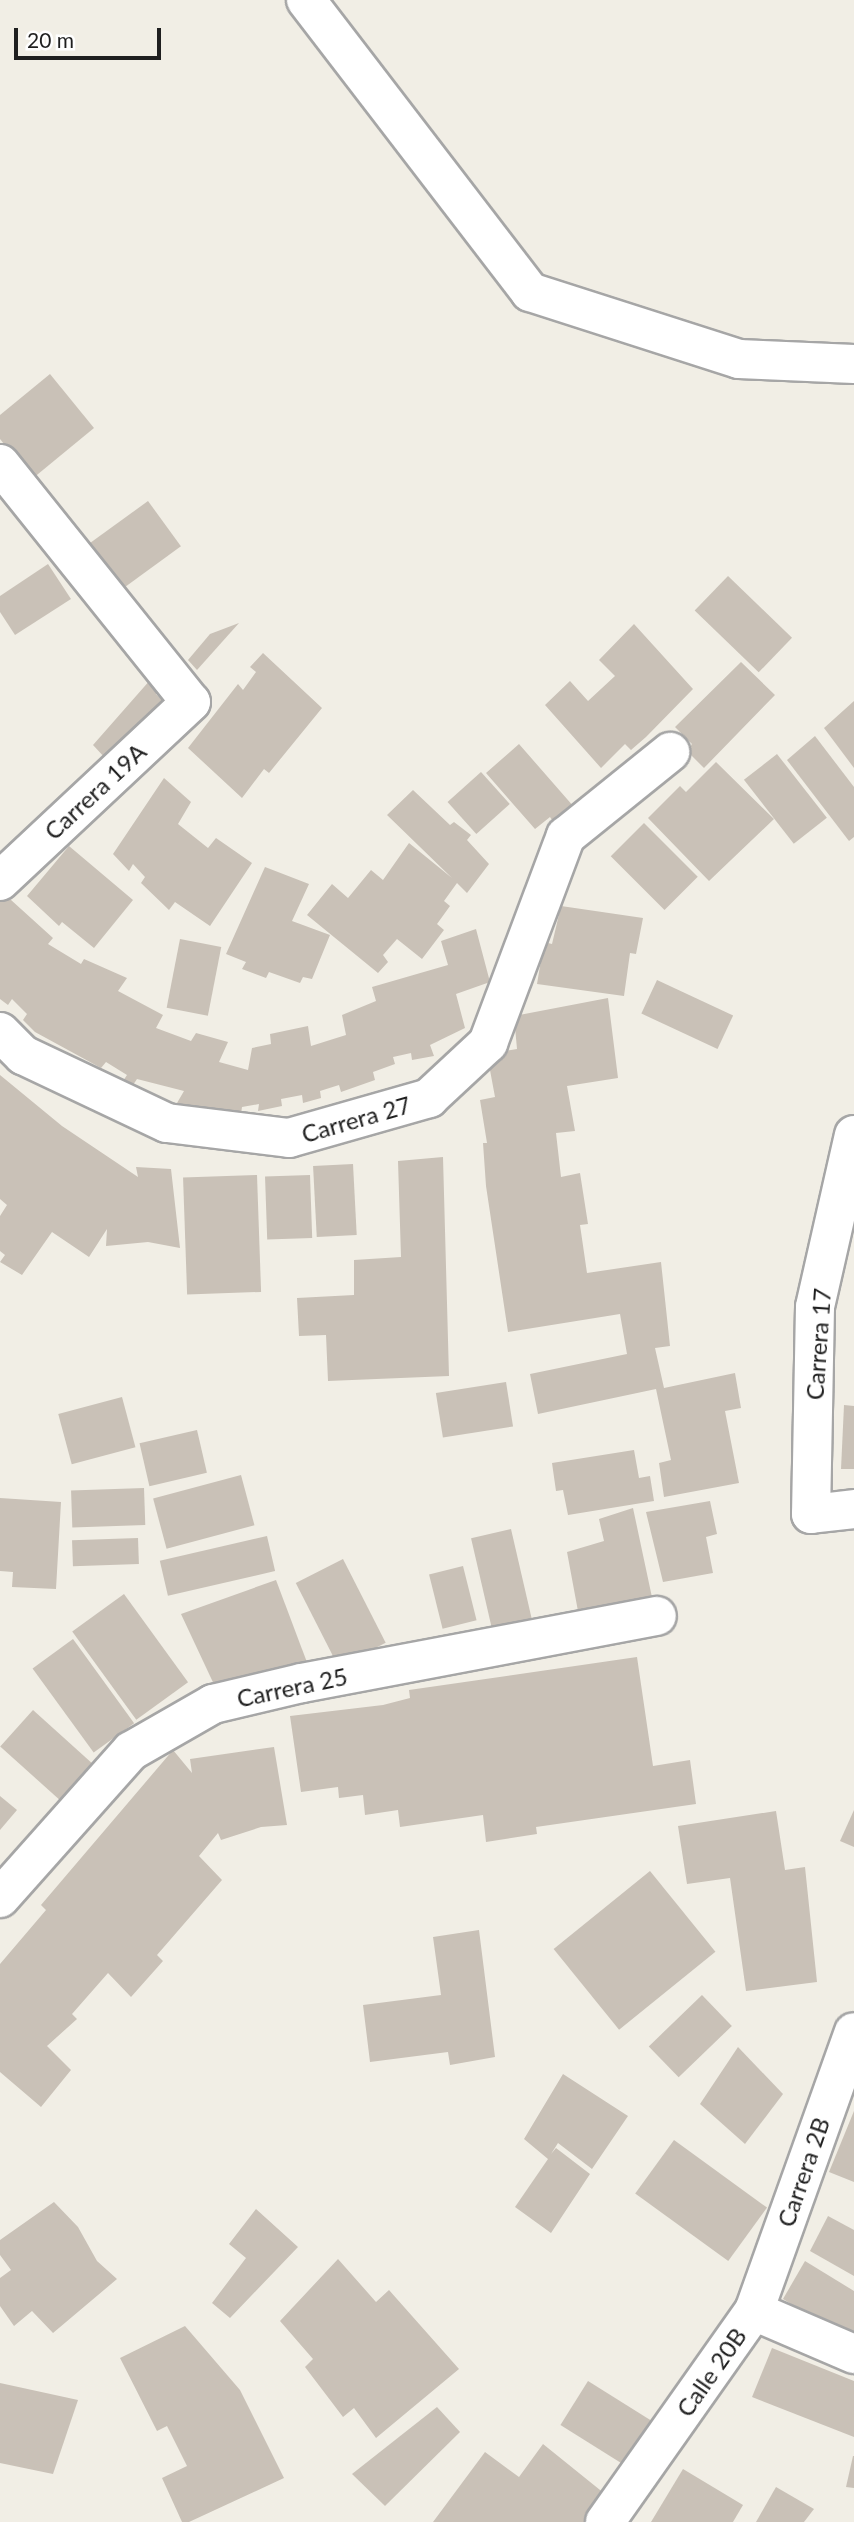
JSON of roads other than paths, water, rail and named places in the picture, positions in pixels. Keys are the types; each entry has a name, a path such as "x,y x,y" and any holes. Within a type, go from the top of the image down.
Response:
{"street":[{"path":"306,0 530,292 738,359 854,363"},
{"name":"Carrera 19A","path":"0,464 191,702 0,881"},
{"name":"Carrera 27","path":"0,1032 23,1055 167,1123 289,1138 429,1098 488,1043 565,836 670,752"},
{"name":"Carrera 17","path":"854,1135 815,1307 811,1514 854,1509"},
{"name":"Carrera 25","path":"0,1898 131,1751 213,1704 302,1683 657,1616"},
{"name":"Carrera 2B","path":"754,2311 854,2032"},
{"name":"Calle 20B","path":"606,2522 754,2311 854,2354"}]}
